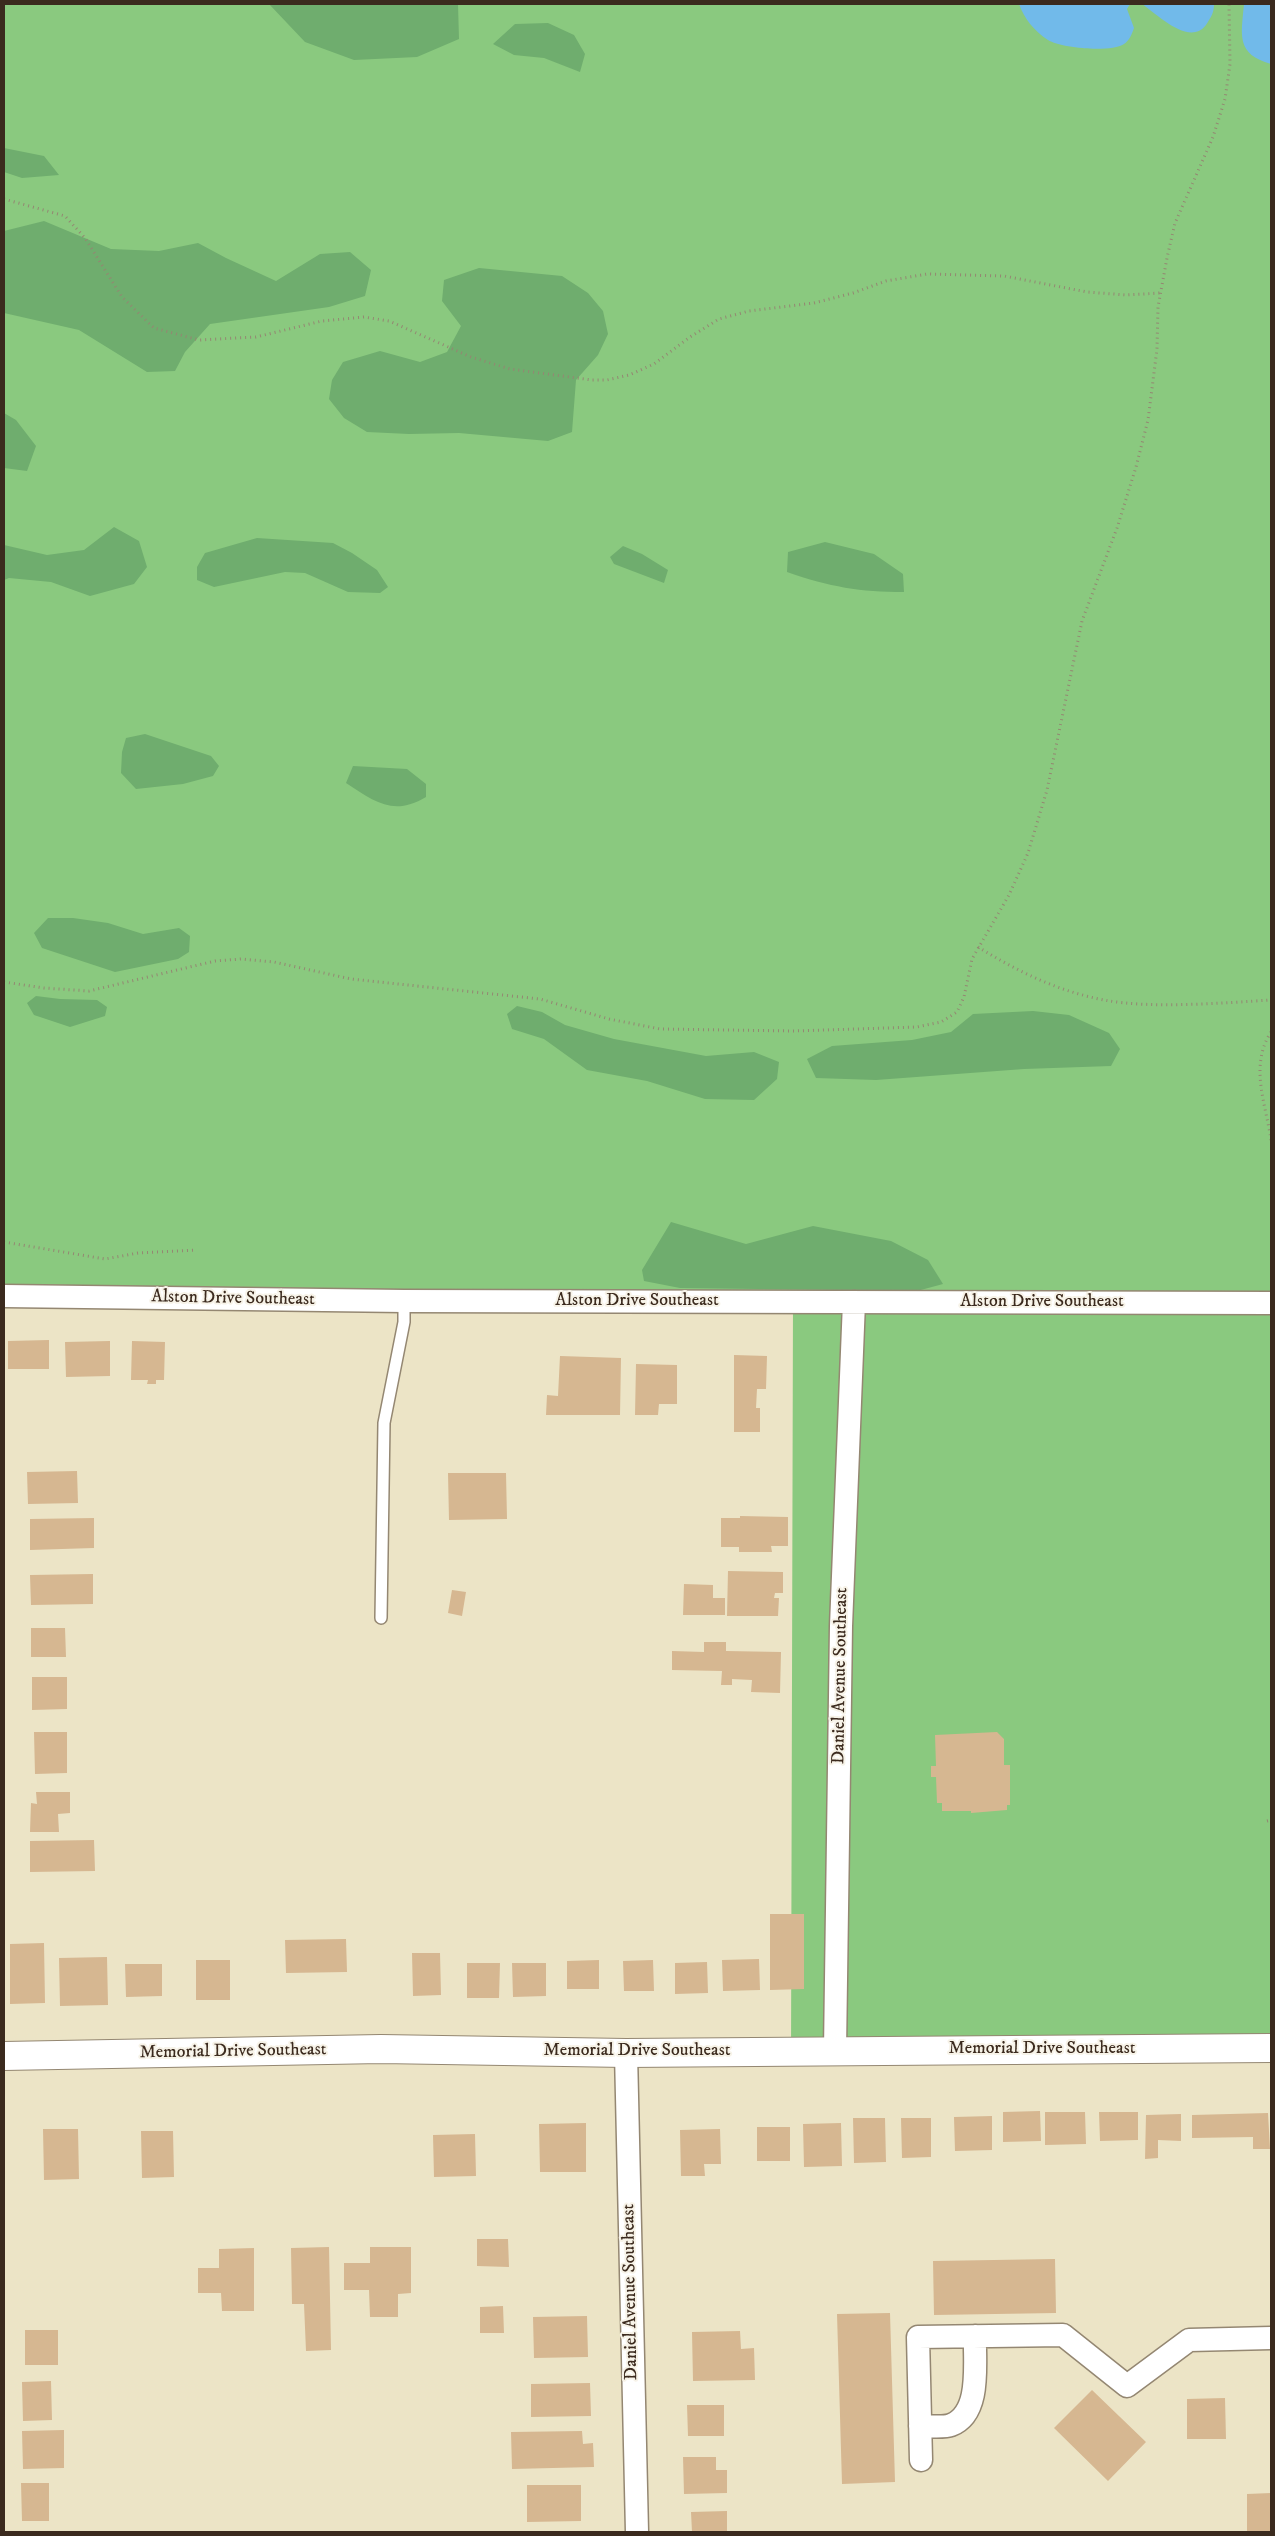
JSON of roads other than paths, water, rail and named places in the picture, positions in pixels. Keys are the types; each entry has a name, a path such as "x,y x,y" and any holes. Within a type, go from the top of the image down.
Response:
{"main road":[{"name":"Memorial Drive Southeast","path":"4,2056 381,2049 626,2052 1271,2048"}],"street":[{"name":"Alston Drive Southeast","path":"4,1296 404,1301 1271,1303"},
{"name":"Daniel Avenue Southeast","path":"835,2050 841,1626 854,1302"},
{"name":"Daniel Avenue Southeast","path":"626,2052 637,2532"},
{"path":"920,2460 918,2337 1063,2335 1127,2386 1189,2340 1271,2338"},
{"path":"920,2426 950,2425 963,2416 971,2403 975,2336"}],"lane":[{"path":"381,1618 384,1423 404,1322 404,1301"}],"water":[{"path":"1019,4 1130,4 1127,9 1134,28 1127,41 1117,47 1097,49 1063,45 1054,43 1038,33 1027,19"},
{"path":"1142,4 1214,4 1213,12 1206,25 1199,31 1191,32 1182,31 1164,21"},
{"path":"1244,4 1271,4 1271,64 1260,60 1246,49 1242,34"}]}
